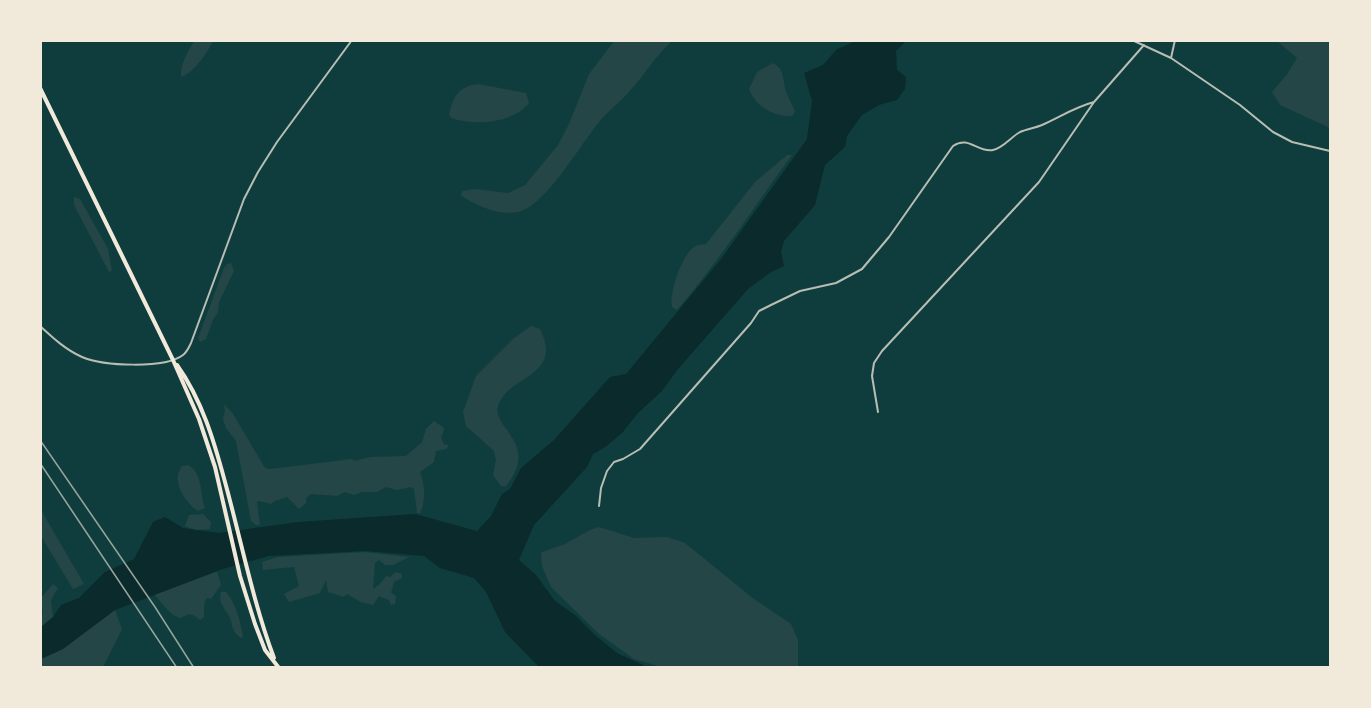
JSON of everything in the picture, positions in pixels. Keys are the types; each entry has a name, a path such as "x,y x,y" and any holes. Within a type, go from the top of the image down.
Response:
{"main road":[{"path":"40,88 173,360 208,443 240,576 265,650 278,666"},
{"path":"173,360 188,382 206,420 235,512 264,629 278,666"}],"street":[{"path":"40,326 68,349 102,363 156,363 173,360 184,354 191,343 244,200 258,172 277,142 352,40"},
{"path":"1132,40 1171,58 1240,105 1273,132 1292,142 1330,151"},
{"path":"1171,58 1175,40"},
{"path":"878,412 872,376 874,363 882,351 1040,182 1094,102 1144,45"},
{"path":"599,506 601,488 607,471 614,462 640,449 752,323 759,310 800,291 836,283 862,269 959,142 986,150 997,149 1021,131 1040,126 1094,102"},
{"path":"270,668 278,666"}],"shaded area":[{"path":"615,40 672,41 628,93 599,122 542,197 521,211 505,213 490,210 461,196 462,191 475,189 508,193 525,185 558,145 589,74"},
{"path":"194,41 213,41 204,57 181,77 183,63"},
{"path":"856,41 906,41 896,51 897,70 906,77 905,89 897,100 879,105 862,115 847,136 845,147 825,165 815,205 784,241 781,252 784,266 771,272 749,288 678,369 662,391 638,413 622,433 593,454 587,467 534,525 519,560 536,575 555,601 575,615 595,635 617,653 647,667 539,667 505,632 486,592 474,578 440,568 424,556 365,551 269,556 223,569 115,610 63,649 41,659 41,627 53,617 61,605 79,598 105,572 134,559 153,522 165,517 183,528 219,533 298,522 415,514 477,531 491,516 502,494 510,489 521,468 555,439 610,377 626,374 721,259 807,139 812,101 804,73 823,65 837,49"},
{"path":"1277,41 1330,41 1330,128 1280,105 1272,92 1297,58"},
{"path":"773,63 782,73 785,90 795,112 792,116 779,115 766,109 756,101 749,89 757,72"},
{"path":"478,84 526,93 529,103 522,110 503,119 470,122 451,118 449,114 458,93 466,87"},
{"path":"787,155 792,155 736,234 677,310 672,307 675,284 686,256 696,246 706,244 755,182"},
{"path":"74,197 80,199 108,249 112,271 109,272 74,205"},
{"path":"231,263 234,271 219,302 218,312 206,339 200,342 198,338 224,268"},
{"path":"531,326 540,329 546,345 545,357 532,374 504,395 498,406 498,414 517,448 519,459 506,486 501,486 493,475 496,460 494,451 466,426 463,412 476,376 513,339"},
{"path":"224,404 233,414 265,468 270,469 352,459 354,461 370,457 406,456 422,442 426,429 434,421 443,427 441,438 444,444 449,445 446,449 436,451 434,462 420,472 424,493 420,513 417,513 414,489 411,487 397,490 386,487 377,492 362,492 354,495 345,492 337,496 311,494 299,509 287,497 271,504 259,501 257,502 260,525 256,525 251,521 236,441 226,428 223,419"},
{"path":"188,465 199,479 205,508 198,511 184,497 179,485 179,472 182,466"},
{"path":"41,510 84,584 73,589 41,536"},
{"path":"203,514 211,522 210,529 195,530 185,526 189,515"},
{"path":"599,527 634,538 667,537 685,543 754,599 791,624 798,640 798,667 661,667 634,659 599,634 551,587 542,566 542,552 565,544"},
{"path":"364,552 409,557 393,565 385,565 379,560 375,563 373,589 386,576 390,577 396,572 402,574 402,578 394,582 391,593 396,596 395,604 391,605 389,600 379,596 373,605 361,602 347,594 344,597 328,592 326,580 320,593 289,602 284,594 299,586 294,567 263,570 262,562 278,557"},
{"path":"217,571 221,585 211,599 205,600 204,617 200,620 191,614 180,618 172,614 154,594"},
{"path":"53,584 58,588 51,600 53,617 41,627 40,615 43,615 41,598"},
{"path":"221,592 226,592 235,607 243,636 241,638 234,630 222,605"},
{"path":"115,610 122,629 103,667 41,668 41,659 62,649"}],"railway":[{"path":"40,440 155,607 194,668"},
{"path":"40,463 177,668"}]}
